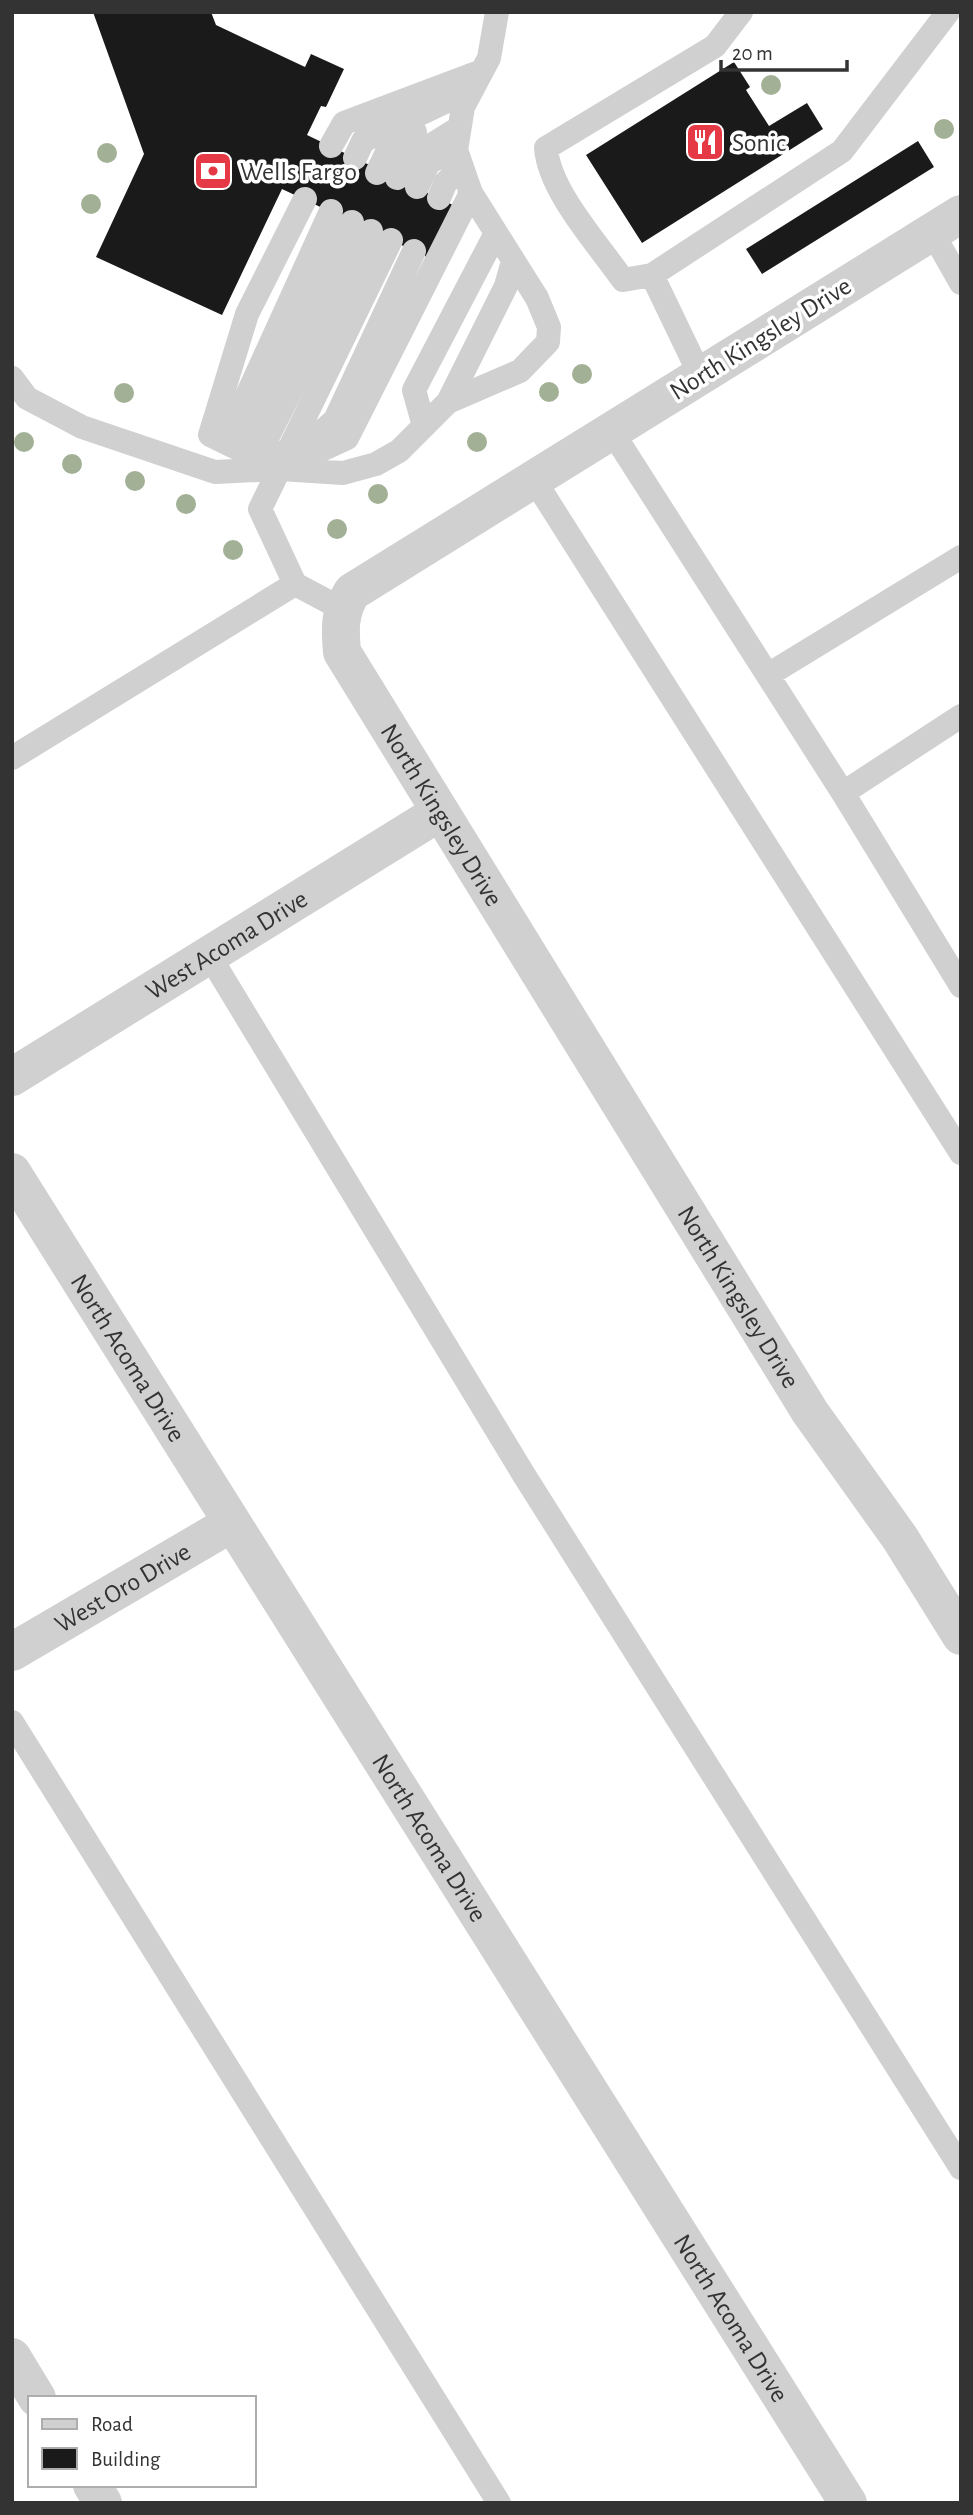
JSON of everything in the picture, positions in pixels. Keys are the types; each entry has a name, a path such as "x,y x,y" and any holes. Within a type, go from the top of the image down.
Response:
{"street":[{"name":"North Kingsley Drive","path":"946,223 352,592 342,609 342,652 810,1412 900,1538 961,1636"},
{"name":"West Acoma Drive","path":"12,1077 440,812"},
{"name":"North Acoma Drive","path":"12,1171 848,2503"},
{"name":"West Oro Drive","path":"12,1652 232,1523"},
{"path":"12,2357 36,2396"},
{"path":"93,2487 103,2503"}],"lane":[{"path":"466,119 406,161 407,184 446,182 489,58 497,12"},
{"path":"741,12 715,46 545,148 547,165 556,184 624,280 652,275 842,151 948,12"},
{"path":"331,146 344,123 466,119"},
{"path":"355,158 363,141 466,119"},
{"path":"448,402 520,371 548,342 549,327 471,192 466,119"},
{"path":"280,469 347,438 471,192"},
{"path":"280,469 210,435 247,314 305,199"},
{"path":"946,223 961,282"},
{"path":"280,469 245,437 361,226 280,469 260,509 295,584 342,609"},
{"path":"424,426 414,390 496,233"},
{"path":"280,469 334,420 414,251"},
{"path":"12,378 27,398 94,431 215,472 280,469 343,473 376,464 399,451 448,402 506,286 513,261"},
{"path":"652,275 700,375"},
{"path":"611,430 843,793 961,986"},
{"path":"533,478 961,1153"},
{"path":"768,675 961,557"},
{"path":"12,758 295,584"},
{"path":"843,793 961,716"},
{"path":"209,955 524,1475 961,2168"},
{"path":"12,1722 499,2503"}],"building":[{"name":"Wells Fargo","path":"93,12 211,12 216,25 305,67 311,54 344,69 326,107 321,106 307,135 455,206 429,258 282,189 222,315 96,257 144,154"},
{"name":"Sonic","path":"734,62 750,87 746,90 769,126 807,103 823,129 642,243 586,155"},
{"path":"918,141 934,167 762,274 746,249"}],"place":[{"name":"Sonic","path":"705,142"},
{"name":"Wells Fargo","path":"213,171"}]}
